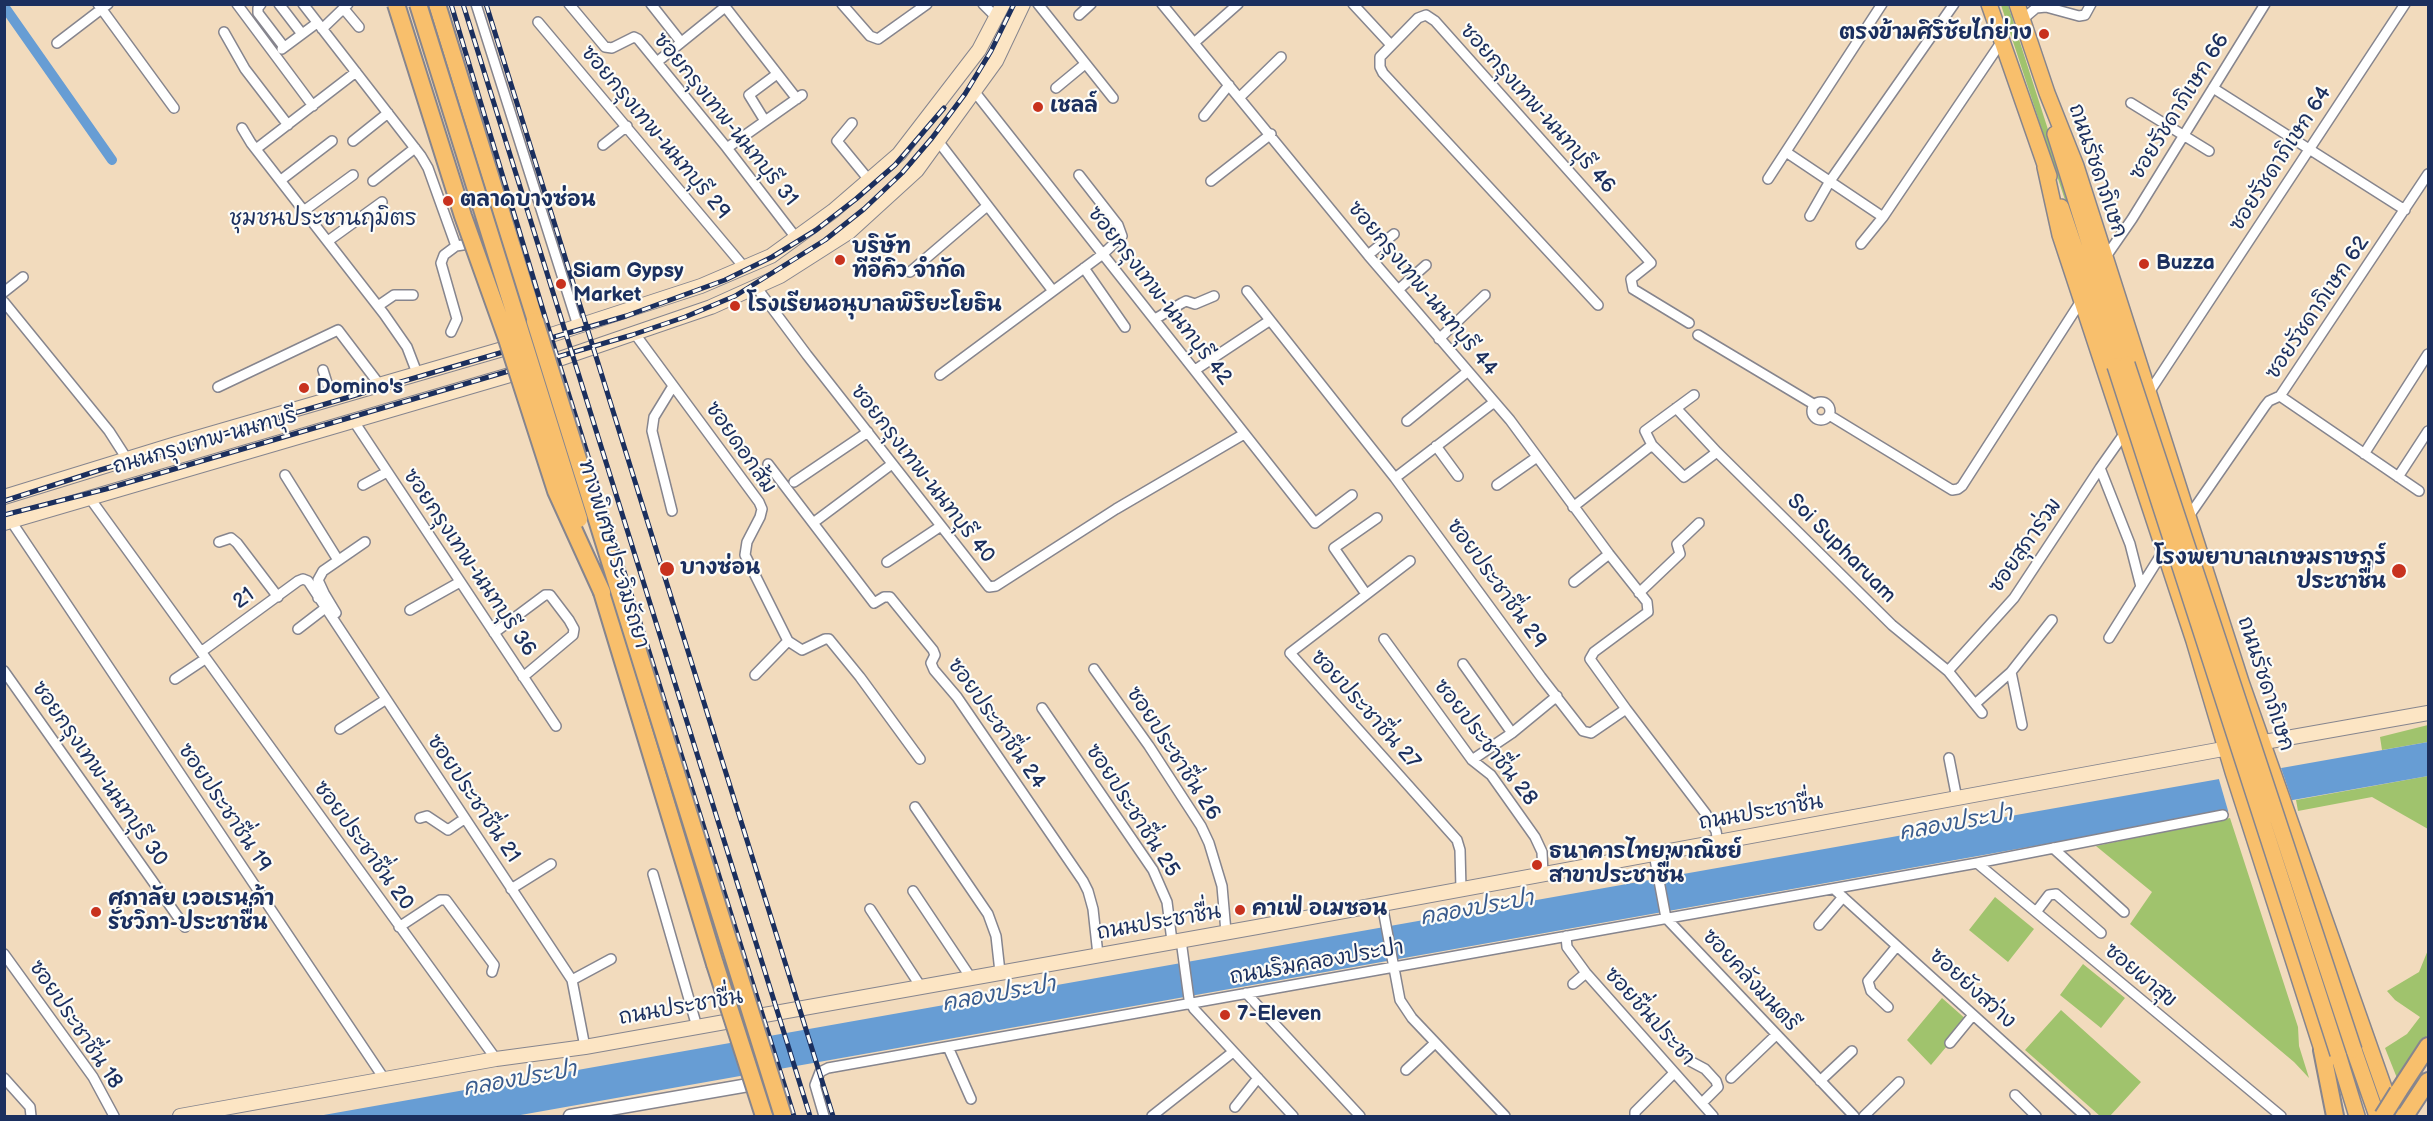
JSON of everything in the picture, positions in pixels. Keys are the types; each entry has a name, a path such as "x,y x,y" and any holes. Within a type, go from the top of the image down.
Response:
{"highway":[{"path":"396,4 463,216 507,339 556,490 602,592"},
{"name":"ทางพิเศษประจิมรัถยา","path":"419,4 764,1116"},
{"name":"ทางพิเศษประจิมรัถยา","path":"437,4 783,1116"},
{"path":"2383,1116 2428,1046"},
{"path":"2330,1052 2335,1116"},
{"path":"2405,1116 2428,1081"}],"main road":[{"path":"419,4 495,242 527,370"},
{"name":"ถนนกรุงเทพ-นนทบุรี","path":"5,497 379,384 521,344 701,286 771,256 797,239 899,154 979,50 1003,4"},
{"name":"ถนนกรุงเทพ-นนทบุรี","path":"8,522 527,370 711,307 757,288 849,232 917,170 996,61 1023,4"},
{"name":"ถนนรัชดาภิเษก","path":"1989,4 2045,167 2121,365 2377,1116"},
{"name":"ถนนรัชดาภิเษก","path":"2020,12 2047,93 2068,144 2269,764 2394,1116"},
{"name":"ถนนรัชดาภิเษก","path":"2047,93 2065,169 2121,365 2330,1052 2343,1116"},
{"name":"ถนนรัชดาภิเษก","path":"2045,167 2055,218 2081,301 2180,597 2269,882 2330,1052 2357,1116"},
{"path":"871,178 881,194 889,195"},
{"path":"270,417 276,442"},
{"path":"2180,597 2187,609 2195,611 2203,608 2209,602 2212,590"},
{"name":"ถนนประชาชื่น","path":"180,1116 496,1059 585,1047 726,1022 2428,713"},
{"path":"2269,882 2270,870 2276,857 2291,855 2304,864"}],"street":[{"path":"237,4 313,106"},
{"path":"261,4 258,13 284,47"},
{"path":"279,4 302,34"},
{"path":"303,4 428,168 456,246"},
{"path":"476,4 578,326"},
{"name":"ซอยกรุงเทพ-นนทบุรี 31","path":"569,4 605,47 612,48 634,37 727,148 797,239"},
{"path":"651,4 681,42"},
{"path":"842,4 870,36 878,39 927,4"},
{"path":"907,4 915,14"},
{"path":"983,4 997,18"},
{"path":"1038,4 1113,98"},
{"path":"1079,15 1091,4"},
{"name":"ซอยกรุงเทพ-นนทบุรี 44","path":"1162,4 1537,457 1647,602 1649,609 1645,614 1594,652 1590,659 1626,709"},
{"path":"1194,43 1238,4"},
{"path":"1353,4 1391,45"},
{"path":"1768,179 1882,4"},
{"path":"1810,216 1830,181 1954,4"},
{"path":"2020,12 2046,7 2079,16 2085,15 2091,4"},
{"name":"ซอยรัชดาภิเษก 66","path":"2105,258 2265,4"},
{"name":"ซอยรัชดาภิเษก 64","path":"2148,394 2406,4"},
{"path":"57,43 103,6 174,108"},
{"path":"657,62 724,6 777,74 800,97 727,148"},
{"path":"275,54 346,7 359,27"},
{"name":"ซอยกรุงเทพ-นนทบุรี 46","path":"1598,305 1383,73 1380,67 1380,57 1418,18 1426,15 1435,21 1651,263 1631,279 1631,285 1689,323"},
{"name":"ซอยกรุงเทพ-นนทบุรี 29","path":"538,21 744,267"},
{"path":"224,32 245,69 288,125"},
{"path":"1861,244 1883,217 2002,41"},
{"path":"1240,98 1281,57"},
{"path":"1056,88 1085,64"},
{"path":"256,149 356,72"},
{"path":"765,121 749,95 777,74"},
{"path":"1204,116 1229,84"},
{"path":"2213,88 2405,210"},
{"name":"ซอยกรุงเทพ-นนทบุรี 42","path":"974,91 1315,523 1352,495"},
{"path":"2132,103 2209,151"},
{"path":"352,141 388,113"},
{"path":"852,123 837,141 871,178"},
{"path":"603,145 627,126"},
{"path":"242,128 378,306 407,347 417,373"},
{"path":"1211,182 1271,134"},
{"path":"281,180 332,141"},
{"path":"938,141 1053,291"},
{"path":"373,181 415,148"},
{"path":"1786,152 1883,217"},
{"name":"ซอยรัชดาภิเษก 62","path":"2189,516 2265,406 2269,401 2280,396 2428,174"},
{"path":"304,210 353,175"},
{"path":"940,375 1103,254 1122,236 1079,175"},
{"path":"328,241 382,202"},
{"path":"910,272 987,206"},
{"path":"1368,255 1395,234"},
{"path":"451,333 457,319 441,263 444,255 456,246 495,242"},
{"path":"1398,290 1426,265"},
{"path":"1084,268 1125,327"},
{"path":"4,292 23,277"},
{"name":"ซอยกรุงเทพ-นนทบุรี 40","path":"757,288 986,586 992,588 1116,509 1244,434"},
{"name":"ซอยประชาชื่น 29","path":"1247,291 1395,478 1583,731 1588,733 1626,709"},
{"path":"378,306 394,295 413,295"},
{"path":"1439,339 1485,295"},
{"path":"1155,319 1186,301 1196,304 1214,296"},
{"path":"1698,335 1815,405 1822,403 1827,405 1830,410 1829,415 1952,490 1962,486 2081,301"},
{"path":"4,302 109,431 128,459"},
{"path":"1195,370 1269,321"},
{"path":"218,387 338,330 379,384"},
{"name":"ซอยดอกส้ม","path":"635,334 759,502 762,509 760,517 747,542 745,555 788,641"},
{"path":"2364,454 2428,354"},
{"path":"323,370 332,399"},
{"path":"527,370 548,450 610,641 726,1022"},
{"path":"1407,421 1467,372"},
{"path":"672,511 652,431 654,417 673,386"},
{"path":"1694,395 1645,431 1652,446 1684,477 1717,452"},
{"path":"2280,396 2419,491"},
{"path":"1395,478 1493,403"},
{"name":"Soi Supharuam","path":"1676,408 1717,452 1892,625 1948,671 1982,713"},
{"name":"ซอยกรุงเทพ-นนทบุรี 36","path":"353,420 556,726"},
{"path":"2398,477 2428,431"},
{"path":"794,482 868,432"},
{"name":"ซอยสุภาร่วม","path":"1948,671 2014,598 2124,434"},
{"path":"1437,446 1458,476"},
{"path":"1573,507 1652,446"},
{"path":"1497,485 1537,457"},
{"name":"ซอยประชาชื่น 24","path":"768,464 874,603 884,597 890,597 906,613 933,650 935,655 931,663 934,670 957,697 1083,881 1093,909 1098,955"},
{"path":"813,523 892,464"},
{"path":"2100,468 2130,544 2141,587"},
{"path":"363,485 387,472"},
{"path":"285,475 338,560"},
{"name":"ซอยประชาชื่น 20","path":"89,497 496,1059"},
{"path":"1366,594 1334,548 1377,519"},
{"name":"ซอยประชาชื่น 19","path":"8,522 134,705 385,1080"},
{"path":"1639,593 1680,554 1677,544 1699,523"},
{"path":"887,562 940,526"},
{"path":"219,542 231,538 237,543 278,597"},
{"path":"336,613 321,595 319,577 323,571 365,542"},
{"path":"2109,638 2164,550"},
{"path":"1574,582 1609,554"},
{"name":"ซอยประชาชื่น 27","path":"1410,561 1290,653 1457,840 1460,850 1461,889"},
{"name":"21","path":"175,679 298,581 303,579 308,581"},
{"name":"ซอยประชาชื่น 21","path":"308,581 321,595 324,609 572,980 585,1047"},
{"path":"410,610 460,582"},
{"path":"494,633 545,595 550,595 569,620 574,629 573,635 523,677"},
{"path":"298,629 324,609"},
{"path":"1975,704 2011,672 2052,620"},
{"path":"755,675 788,641 802,650 820,640 829,639 861,677 920,759"},
{"name":"ซอยประชาชื่น 28","path":"1384,639 1472,760 1491,775 1535,837 1542,852 1543,874"},
{"path":"1463,664 1512,733"},
{"name":"ซอยประชาชื่น 26","path":"1094,669 1149,746 1201,826 1209,843 1222,886 1226,932"},
{"name":"ซอยกรุงเทพ-นนทบุรี 30","path":"4,671 185,927"},
{"path":"2011,672 2022,725"},
{"path":"1472,760 1512,733 1557,696"},
{"path":"340,729 385,700"},
{"name":"ซอยประชาชื่น 25","path":"1042,708 1153,870 1167,902 1184,961 1189,1001"},
{"path":"1626,709 1706,814 1716,831 1718,842"},
{"path":"1949,758 1957,799"},
{"path":"915,807 988,914 996,936 1000,972"},
{"name":"ถนนริมคลองประปา","path":"824,1116 815,1085 820,1072 828,1068 1189,1001 1246,993 1566,936 1665,916 1834,889 2223,815"},
{"path":"420,818 427,816 448,830 464,819"},
{"path":"2053,848 2124,912"},
{"path":"1654,854 1665,916"},
{"name":"ซอยผาสุข","path":"1977,863 2281,1116"},
{"path":"511,889 551,864"},
{"path":"652,874 698,1027"},
{"name":"ซอยยังสว่าง","path":"1834,889 2085,1116"},
{"path":"913,891 971,978"},
{"path":"2036,912 2049,895 2056,894 2102,933"},
{"path":"1819,925 1842,897"},
{"path":"399,927 440,900 446,900 494,965 492,972"},
{"path":"1382,904 1400,1000 1412,1018 1505,1116"},
{"path":"870,909 921,987"},
{"name":"ซอยคลังมนตรี","path":"1665,916 1854,1116"},
{"name":"ซอยชื่นประชา","path":"1566,936 1567,947 1586,973 1713,1116"},
{"path":"1888,1007 1871,991 1868,981 1897,946"},
{"name":"ซอยประชาชื่น 18","path":"4,954 93,1077 114,1116"},
{"path":"572,980 611,960"},
{"path":"1573,984 1586,973"},
{"path":"1246,993 1360,1116"},
{"path":"1189,1001 1201,1019 1293,1116"},
{"path":"1950,1043 1973,1015"},
{"path":"1731,1078 1776,1035"},
{"path":"1406,1070 1435,1042"},
{"path":"948,1047 971,1099"},
{"path":"1820,1081 1852,1051"},
{"path":"1152,1116 1233,1052"},
{"path":"1690,1061 1705,1069 1716,1081 1718,1087 1702,1103"},
{"path":"1635,1116 1635,1112 1674,1073"},
{"path":"4,1078 30,1107 31,1116"},
{"path":"1235,1107 1258,1078"},
{"path":"570,1116 769,1081"},
{"path":"1864,1116 1899,1082"},
{"path":"2015,1095 2036,1116"}],"green space":[{"path":"2001,5 2008,5 2087,251 2084,252 2064,197"},
{"path":"2428,725 2428,742 2382,750 2380,737"},
{"path":"2428,776 2428,829 2372,797 2298,811 2296,800"},
{"path":"2230,818 2298,1027 2299,1046 2309,1078 2294,1062 2130,924 2152,892 2096,846"},
{"path":"1995,897 2034,929 2008,962 1969,930"},
{"path":"2428,950 2428,1034 2404,1073 2397,1078 2385,1048 2407,1034 2420,1017 2395,1000 2387,991 2419,972"},
{"path":"2083,964 2125,998 2101,1028 2060,995"},
{"path":"1942,998 1968,1021 1931,1065 1907,1040"},
{"path":"2061,1010 2141,1082 2110,1116 2100,1116 2025,1050"}],"water":[{"path":"2428,742 2428,776 515,1116 318,1116"}],"pier":[{"path":"2280,765 2293,803 2229,814 2218,776"}],"waterway":[{"path":"4,6 112,160"}],"railway":[{"path":"451,4 558,360 794,1116"},
{"path":"463,4 810,1116"},
{"path":"486,4 833,1116"},
{"path":"4,515 106,489 632,335 685,317 735,296 825,240 864,209 902,173 965,94 991,51 1014,4"},
{"path":"4,501 100,470 626,316 725,280 772,257 816,230 856,199 895,165 944,108"}],"place":[{"name":"ตรงข้ามศิริชัยไก่ย่าง","path":"2044,34"},
{"name":"เชลล์","path":"1038,107"},
{"name":"ตลาดบางซ่อน","path":"448,201"},
{"name":"บริษัท ทีอีคิว จำกัด","path":"840,260"},
{"name":"Buzza","path":"2144,264"},
{"name":"Siam Gypsy Market","path":"561,284"},
{"name":"โรงเรียนอนุบาลพิริยะโยธิน","path":"735,306"},
{"name":"Domino's","path":"304,388"},
{"name":"บางซ่อน","path":"667,569"},
{"name":"โรงพยาบาลเกษมราษฎร์ ประชาชื่น","path":"2399,571"},
{"name":"ธนาคารไทยพาณิชย์ สาขาประชาชื่น","path":"1537,865"},
{"name":"คาเฟ่ อเมซอน","path":"1240,910"},
{"name":"ศุภาลัย เวอเรนด้า รัชวิภา-ประชาชื่น","path":"96,912"},
{"name":"7-Eleven","path":"1225,1015"}],"district":[{"name":"ชุมชนประชานฤมิตร","path":"323,219"}],"water label":[{"name":"คลองประปา","path":"1956,824"},
{"name":"คลองประปา","path":"1477,909"},
{"name":"คลองประปา","path":"999,995"},
{"name":"คลองประปา","path":"520,1080"}]}
